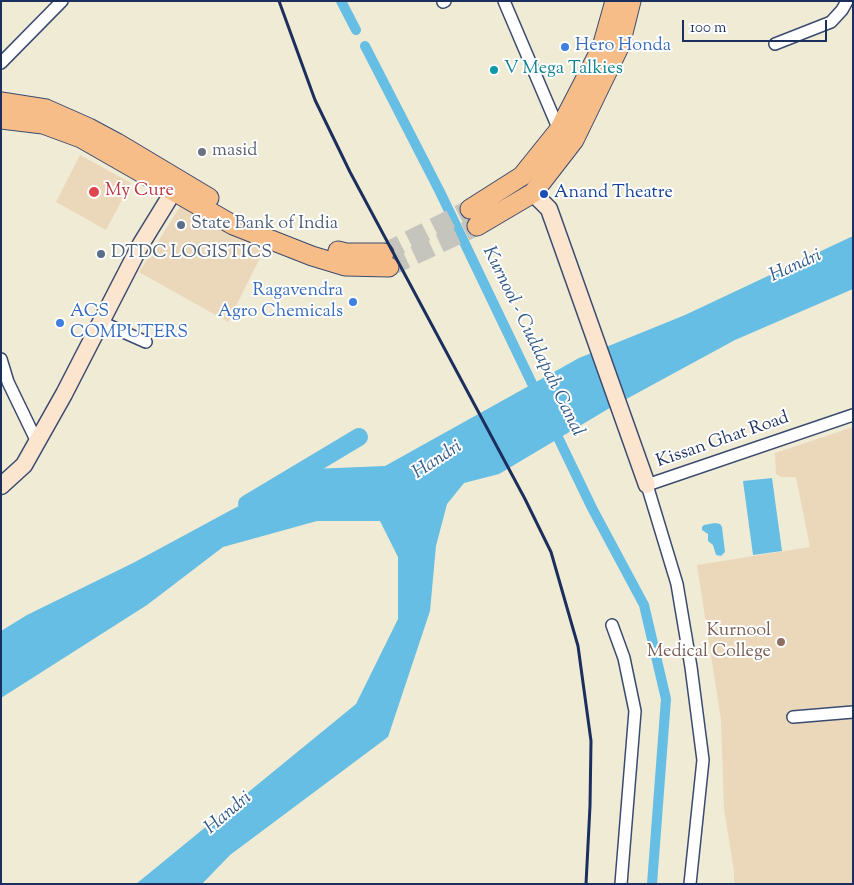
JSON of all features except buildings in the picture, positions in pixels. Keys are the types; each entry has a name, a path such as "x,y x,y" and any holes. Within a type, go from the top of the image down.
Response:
{"main road":[{"path":"615,1 602,47 559,130 522,176 473,217 532,193 574,140 620,45 631,1"},
{"path":"1,102 46,109 117,143 178,186"},
{"path":"1,119 43,124 81,138 237,214 313,244 346,253 387,260"},
{"path":"1,486 24,465 64,394 141,244 178,186"},
{"path":"532,193 549,209 647,485"}],"street":[{"path":"1,63 62,1"},
{"path":"504,1 559,130"},
{"path":"775,44 831,22 847,1"},
{"path":"100,322 146,342"},
{"path":"1,359 8,382 37,442"},
{"name":"Kissan Ghat Road","path":"690,884 703,760 691,667 677,584 647,485 853,415"},
{"path":"612,625 624,658 635,711 621,884"},
{"path":"793,717 853,712"}],"shaded area":[{"name":"My Cure","path":"80,155 131,183 106,230 56,202"},
{"path":"181,205 264,250 228,322 139,272"},
{"name":"Kurnool Medical College","path":"853,427 853,884 734,884 734,871 724,809 721,720 697,565 810,547 796,477 781,477 776,474 775,453"}],"water":[{"name":"Handri","path":"853,236 853,289 735,340 608,409 499,474 464,483 447,504 436,546 430,611 388,737 230,855 202,884 136,884 356,704 398,619 398,557 380,521 317,521 223,547 147,605 1,698 1,631 27,615 133,563 312,469 385,466 579,358 685,315"},
{"path":"772,478 782,551 753,555 743,481"},
{"path":"720,524 722,527 725,552 721,556 716,555 713,545 708,541 708,534 702,530 704,525"}],"waterway":[{"path":"341,1 356,30"},
{"name":"Kurnool - Cuddapah Canal","path":"365,46 440,192 538,396"},
{"path":"553,427 592,508 644,605 666,699 652,884"},
{"path":"247,504 359,437"}],"tunnel":[{"path":"384,253 470,209"},
{"path":"389,267 477,226"}],"railway":[{"path":"279,1 315,100 350,172 525,499 551,552 578,646 591,741 586,884"}],"place":[{"name":"Hero Honda","path":"565,47"},
{"name":"V Mega Talkies","path":"494,70"},
{"name":"masid","path":"202,152"},
{"name":"My Cure","path":"94,192"},
{"name":"Anand Theatre","path":"544,194"},
{"name":"State Bank of India","path":"181,225"},
{"name":"DTDC LOGISTICS","path":"101,254"},
{"name":"Ragavendra Agro Chemicals","path":"353,302"},
{"name":"ACS COMPUTERS","path":"60,323"},
{"name":"Kurnool Medical College","path":"781,642"}]}
